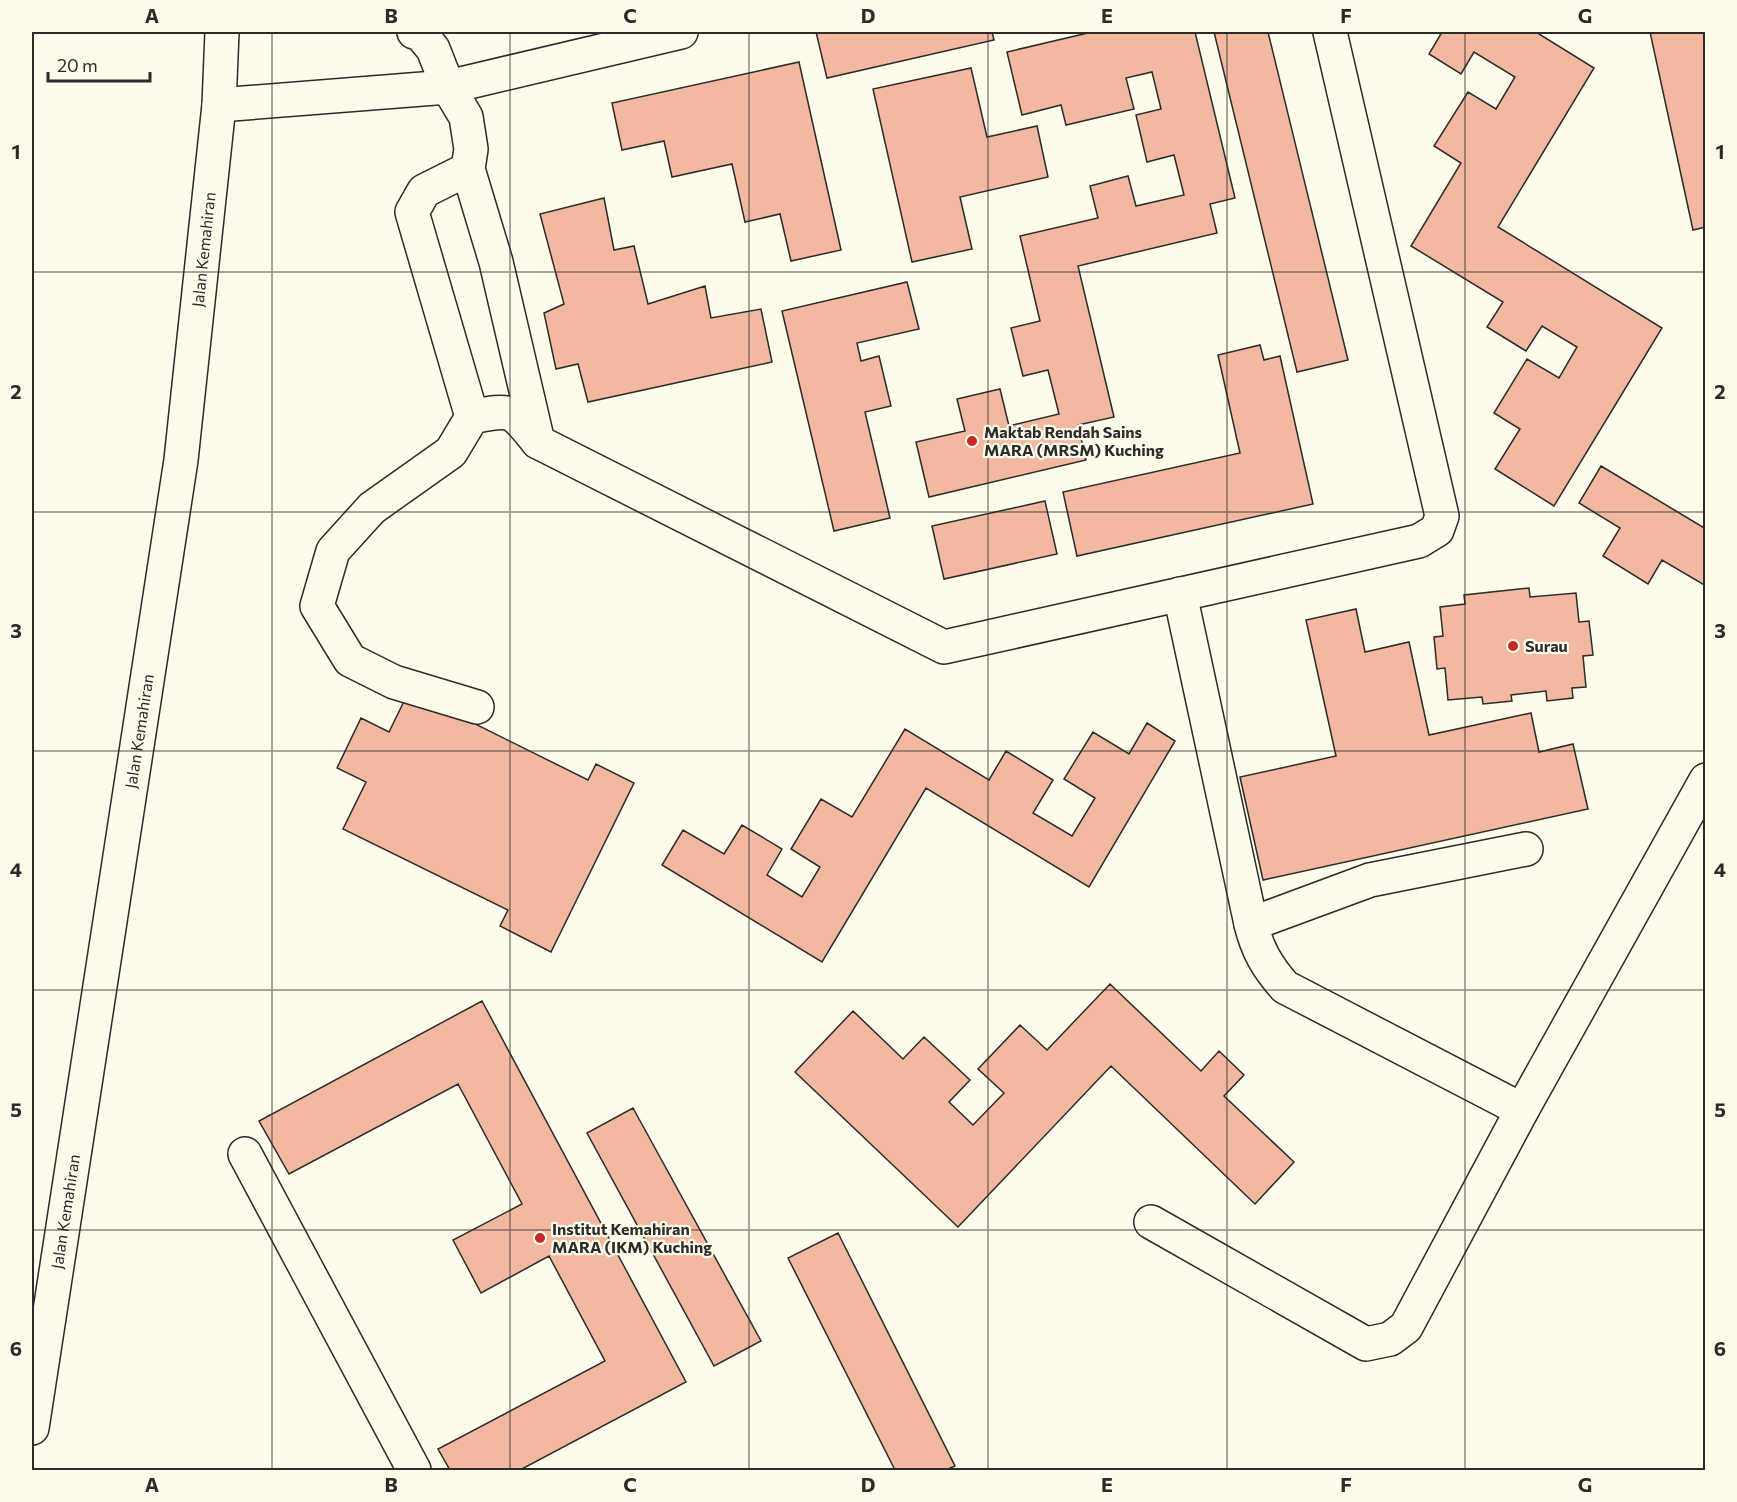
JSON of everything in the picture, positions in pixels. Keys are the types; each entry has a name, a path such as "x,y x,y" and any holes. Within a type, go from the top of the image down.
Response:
{"lane":[{"name":"Jalan Kemahiran","path":"32,1428 181,460 219,105 222,32"},
{"path":"414,32 419,32 433,49 448,87 466,117 471,149 468,169 496,262 538,442"},
{"path":"219,105 448,87 681,32"},
{"path":"477,706 394,682 350,660 316,606 333,551 372,508 451,452 472,417 502,410 517,415 538,442 944,647 1419,541 1437,530 1442,516 1330,32"},
{"path":"468,169 424,191 412,212 472,417"},
{"path":"1180,594 1251,924 1267,968 1285,987 1522,1110"},
{"path":"1151,1222 1366,1344 1390,1339 1406,1328 1522,1110 1706,780"},
{"path":"1251,924 1370,880 1526,849"},
{"path":"245,1154 414,1470"}],"building":[{"path":"816,32 992,32 994,40 827,78"},
{"path":"1092,32 1195,32 1235,198 1210,204 1217,233 1078,266 1114,417 1078,425 1086,460 929,497 916,442 965,431 957,399 1000,389 1009,426 1059,414 1048,370 1023,376 1011,328 1040,321 1020,236 1098,218 1090,186 1128,176 1136,206 1184,195 1174,155 1147,162 1136,115 1161,109 1152,72 1126,78 1134,109 1066,125 1061,105 1022,115 1007,52"},
{"path":"1214,32 1268,32 1348,360 1297,372"},
{"path":"1442,32 1536,32 1594,68 1498,227 1662,328 1554,506 1495,469 1520,429 1494,413 1527,359 1559,378 1577,347 1542,326 1526,351 1487,327 1503,302 1411,246 1461,163 1434,146 1468,92 1496,109 1515,77 1474,52 1461,74 1429,54"},
{"path":"1650,32 1706,32 1706,227 1693,230"},
{"path":"799,62 841,250 791,261 780,214 745,222 732,164 672,177 664,141 622,150 612,103"},
{"path":"971,68 987,137 1037,126 1048,177 960,197 972,249 912,262 873,89"},
{"path":"604,198 614,250 634,246 648,304 705,286 711,318 761,309 772,362 588,402 578,364 556,369 544,313 564,304 540,214"},
{"path":"907,282 919,329 857,343 861,361 879,356 891,406 865,412 890,518 834,531 782,311"},
{"path":"1260,345 1264,360 1280,356 1313,504 1077,556 1063,492 1240,453 1218,355"},
{"path":"1601,466 1706,529 1706,586 1662,560 1648,584 1603,556 1620,528 1579,503"},
{"path":"1045,501 1057,554 944,579 932,526"},
{"name":"Surau","path":"1529,588 1530,597 1576,593 1579,622 1589,621 1593,655 1583,656 1586,687 1572,688 1573,698 1547,701 1546,691 1511,695 1512,701 1483,704 1482,697 1448,700 1445,668 1437,669 1434,637 1443,636 1440,607 1465,604 1464,595"},
{"path":"1356,609 1365,652 1409,642 1429,735 1531,713 1539,752 1573,744 1588,809 1263,880 1240,777 1336,756 1306,620"},
{"path":"409,691 588,780 596,764 634,783 551,952 500,926 508,910 343,829 366,782 337,768 361,718 389,732"},
{"path":"1147,723 1175,741 1089,887 926,788 822,962 662,865 683,830 724,854 742,825 782,849 767,875 802,897 820,867 791,849 821,799 852,817 905,729 989,780 1006,751 1053,780 1033,813 1072,836 1095,798 1064,779 1093,732 1129,754"},
{"path":"1110,984 1201,1071 1219,1051 1244,1075 1224,1096 1294,1162 1255,1204 1111,1066 958,1227 795,1072 853,1011 903,1059 924,1037 970,1080 949,1102 973,1125 1004,1093 978,1069 1020,1025 1047,1050"},
{"path":"482,1001 686,1382 520,1470 450,1470 438,1449 605,1361 549,1256 481,1293 453,1240 522,1204 458,1084 289,1174 259,1121"},
{"path":"633,1108 761,1341 714,1366 587,1133"},
{"path":"838,1233 955,1466 946,1470 895,1470 788,1258"}],"place":[{"name":"Maktab Rendah Sains MARA (MRSM) Kuching","path":"972,441"},
{"name":"Surau","path":"1513,646"},
{"name":"Institut Kemahiran MARA (IKM) Kuching","path":"540,1238"}]}
